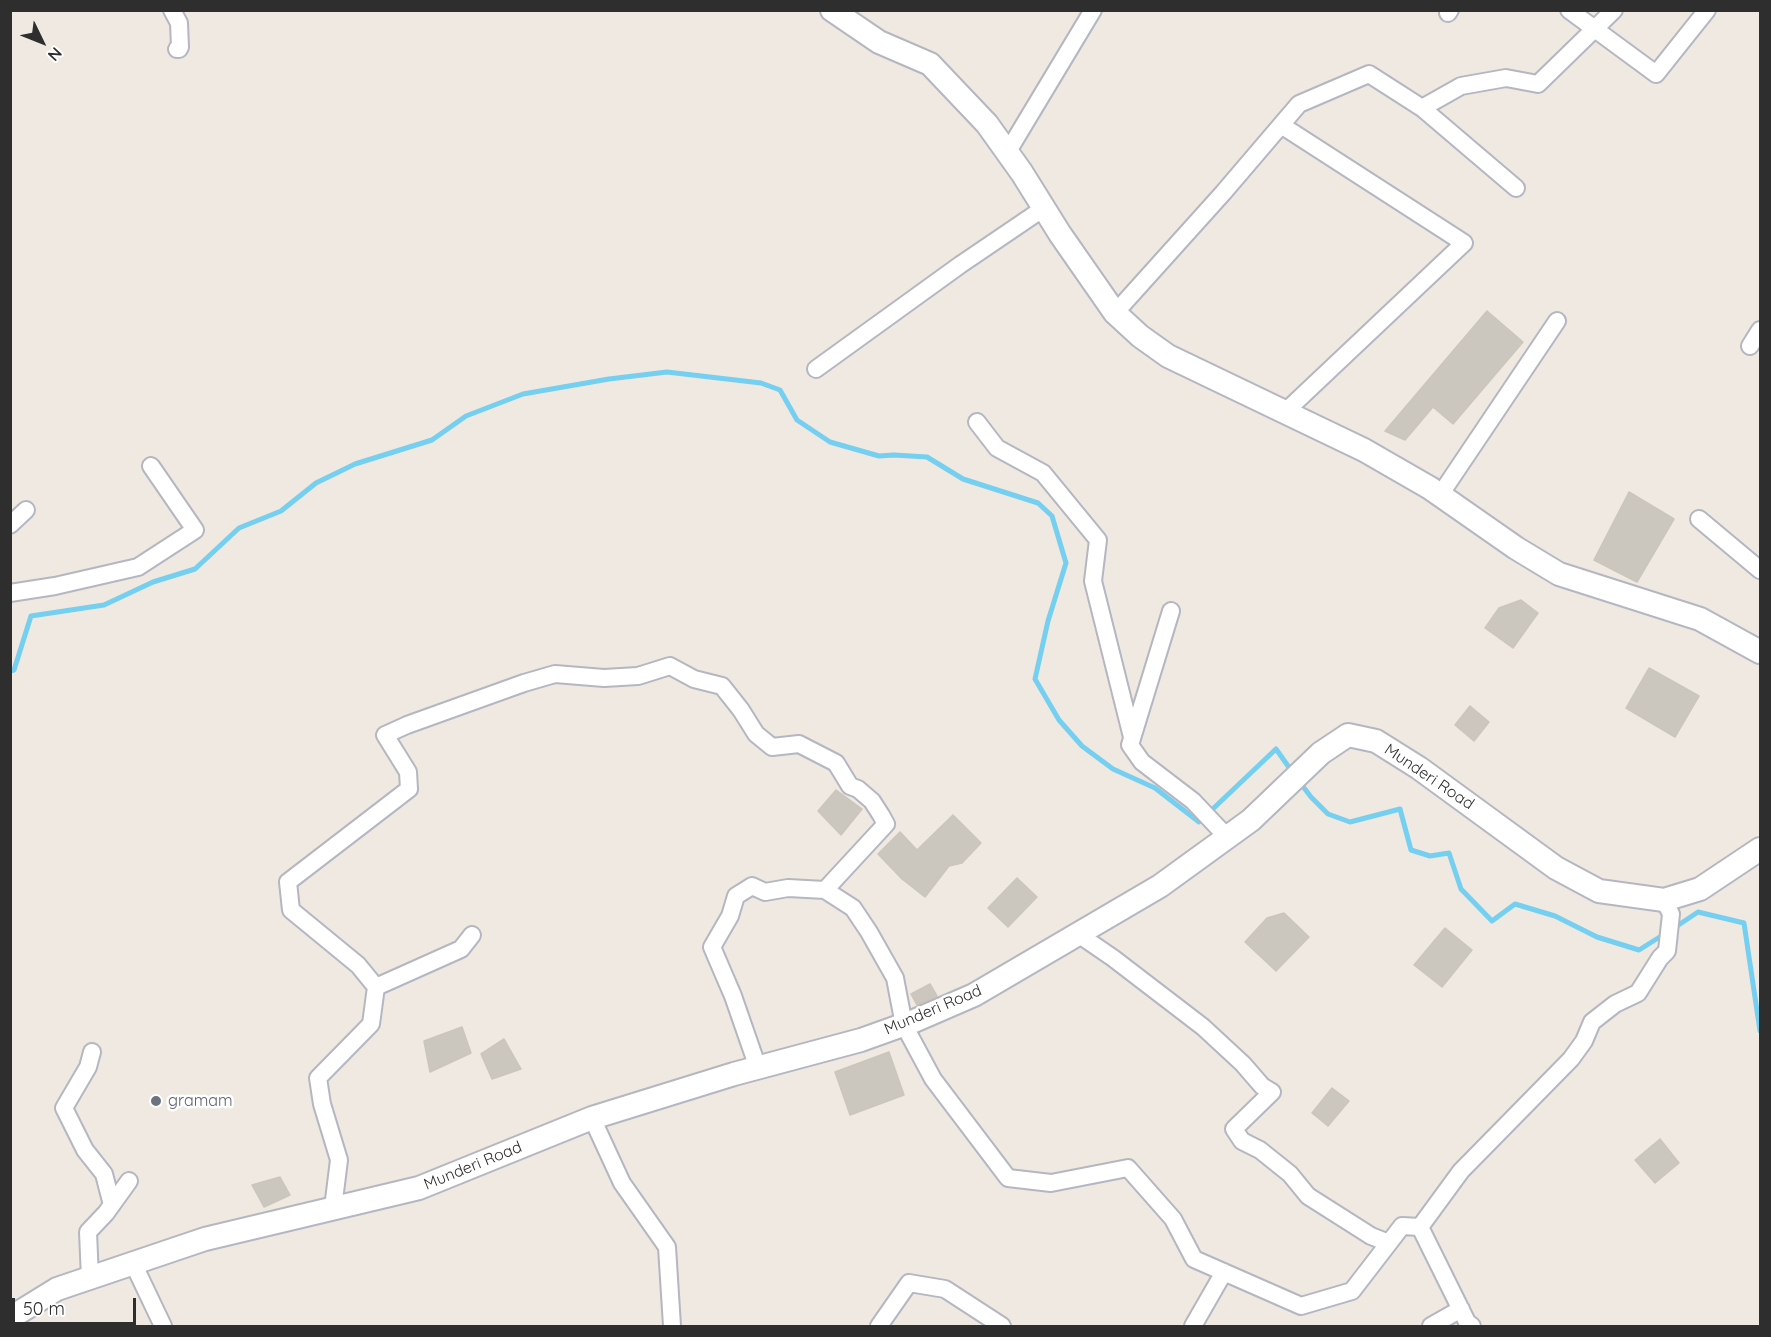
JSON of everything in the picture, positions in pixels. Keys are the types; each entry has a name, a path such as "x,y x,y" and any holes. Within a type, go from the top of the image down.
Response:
{"main road":[{"path":"832,10 879,42 930,64 987,124 1115,313 1140,336 1168,356 1364,450 1440,495 1516,548 1560,574 1700,619 1761,652"},
{"name":"Munderi Road","path":"10,1318 57,1290 133,1263 205,1239 419,1188 592,1118 861,1040 974,995 1160,886 1221,830 1251,820 1307,766 1348,735 1376,741 1419,768 1565,873 1599,891 1664,900 1700,889 1761,849"}],"street":[{"path":"172,10 179,23 180,46 177,49 179,49"},
{"path":"1007,153 1093,10"},
{"path":"1569,10 1656,74 1707,10"},
{"path":"1422,108 1461,86 1506,78 1538,84 1614,10"},
{"path":"1115,313 1299,104 1369,74 1422,108 1516,188"},
{"path":"1281,125 1464,243 1285,412"},
{"path":"816,369 960,265 1044,208"},
{"path":"1440,495 1557,321"},
{"path":"1750,346 1761,330"},
{"path":"977,422 997,448 1043,473 1098,540 1093,581 1132,737"},
{"path":"10,593 55,586 138,567 195,530 151,466"},
{"path":"10,525 26,510"},
{"path":"1699,519 1761,570"},
{"path":"1171,611 1130,745 1142,762 1172,784 1221,830"},
{"path":"333,1208 339,1160 322,1104 318,1078 371,1024 376,987 358,964 291,910 288,882 409,789 408,772 385,735 524,683 555,675 604,678 638,676 670,666 694,679 722,686 756,734 772,747 799,744 836,764 850,786 858,789 872,801 886,824 825,890"},
{"path":"758,1068 733,996 712,947 730,916 736,896 752,886 765,892 788,888 825,890 853,908 869,932 895,978 903,1025 933,1079 1008,1178 1051,1183 1128,1168 1173,1219 1194,1259 1301,1306 1352,1291 1402,1226 1420,1227"},
{"path":"1420,1227 1461,1171 1571,1059 1584,1041 1592,1022 1615,1004 1638,993 1667,951 1671,914 1664,900"},
{"path":"376,987 461,949 472,934"},
{"path":"1078,934 1203,1027 1243,1064 1262,1086 1272,1092 1234,1129 1242,1141 1260,1150 1290,1174 1308,1196 1371,1236 1389,1243"},
{"path":"92,1052 88,1067 64,1108 85,1150 104,1174 112,1205"},
{"path":"592,1118 622,1183 667,1248 672,1326"},
{"path":"90,1278 88,1232 129,1181"},
{"path":"1420,1227 1461,1310 1472,1326"},
{"path":"133,1263 163,1326"},
{"path":"1194,1326 1224,1272"},
{"path":"879,1326 909,1283 945,1288 1002,1326"},
{"path":"1431,1326 1461,1310"}],"building":[{"path":"1487,311 1523,342 1453,424 1433,407 1405,440 1385,431"},
{"path":"1629,492 1674,519 1637,582 1594,560"},
{"path":"1521,600 1538,613 1513,648 1485,628 1499,608"},
{"path":"1649,668 1699,696 1675,737 1626,708"},
{"path":"1470,706 1489,722 1474,741 1455,725"},
{"path":"836,790 862,809 841,835 818,811"},
{"path":"953,815 981,843 962,863 949,866 925,897 902,879 878,854 900,832 917,850"},
{"path":"1017,878 1037,897 1008,927 988,908"},
{"path":"1284,913 1309,937 1276,971 1245,942 1267,918"},
{"path":"1445,928 1472,950 1442,987 1414,965"},
{"path":"930,984 937,996 917,1005 911,994"},
{"path":"462,1027 471,1053 430,1072 424,1041"},
{"path":"504,1039 521,1069 492,1079 481,1054"},
{"path":"889,1052 904,1095 850,1115 835,1072"},
{"path":"1332,1088 1349,1101 1328,1126 1312,1113"},
{"path":"1660,1139 1679,1163 1655,1183 1635,1160"},
{"path":"280,1177 290,1195 264,1207 252,1185"}],"waterway":[{"path":"10,671 14,670 31,616 104,605 153,582 195,569 239,528 281,511 316,483 355,464 432,440 466,416 523,394 609,379 667,372 761,383 780,390 797,420 830,442 879,456 927,457 963,479 1038,503 1052,516 1066,563 1048,621 1035,679 1059,720 1082,746 1113,769 1155,788 1199,822 1276,749 1293,773"},
{"path":"1298,780 1328,814 1350,822 1400,809 1411,850 1430,856 1449,853 1461,889 1492,921 1515,904 1555,916 1597,937 1639,950 1666,933"},
{"path":"1674,928 1698,912 1744,923 1760,1031"}],"place":[{"name":"gramam","path":"156,1101"}]}
